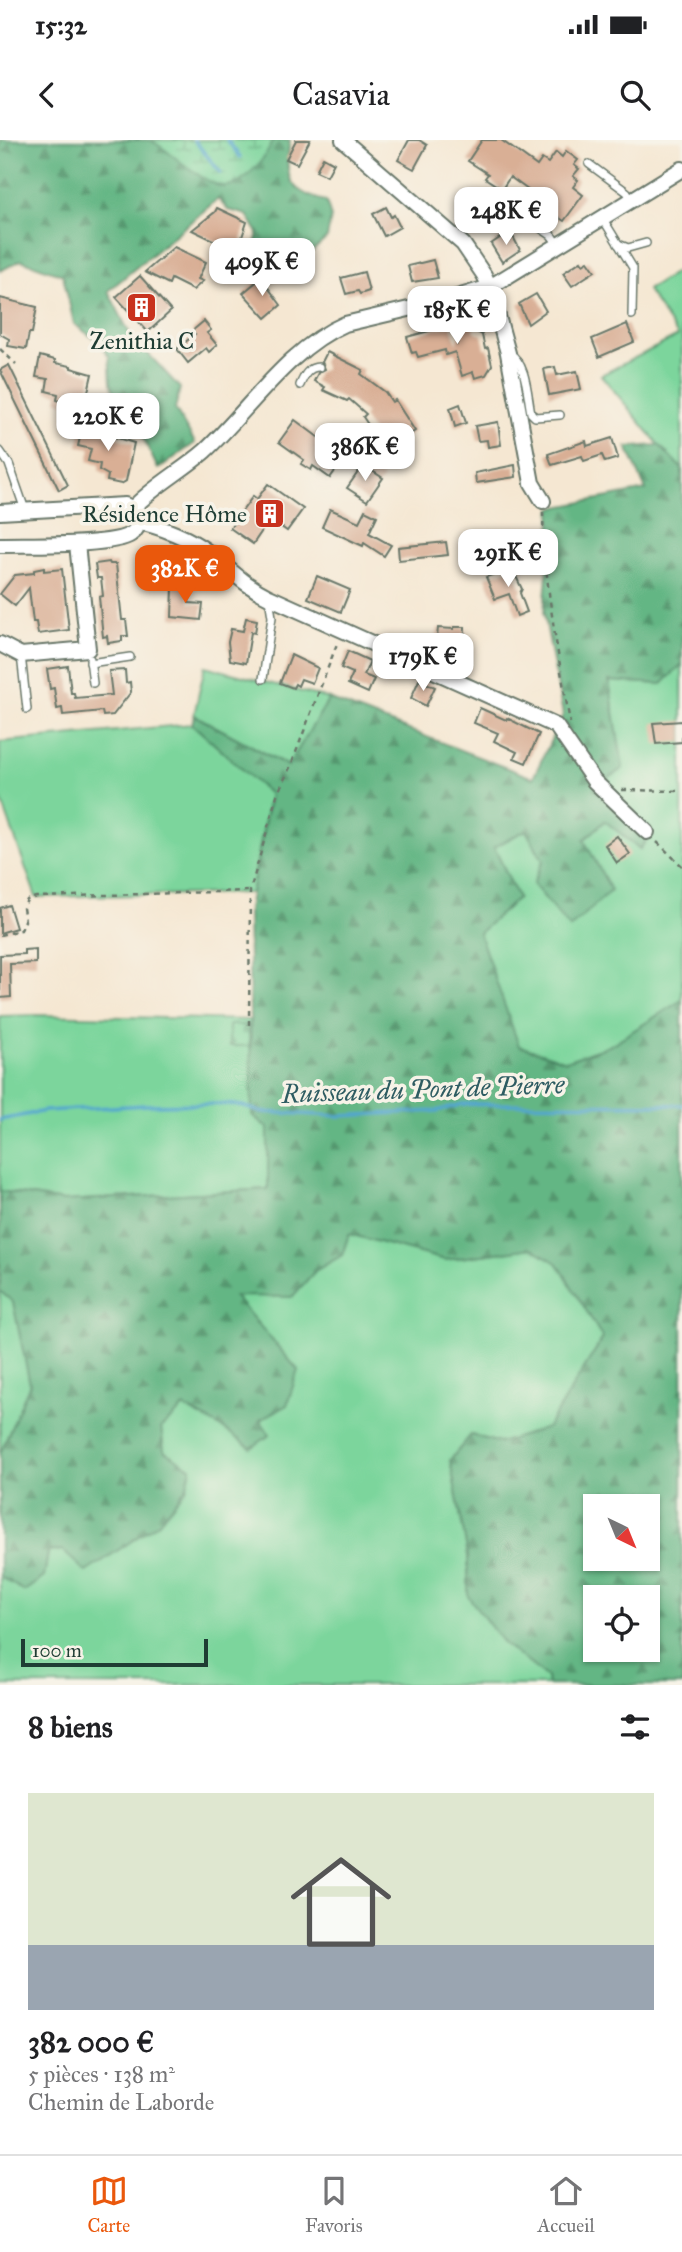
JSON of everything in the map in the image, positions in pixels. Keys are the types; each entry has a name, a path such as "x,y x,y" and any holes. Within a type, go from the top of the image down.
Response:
{"street":[{"path":"343,140 463,244 491,287 508,353 532,483 543,501"},
{"path":"136,515 207,449 280,373 330,330 491,287 682,169"},
{"path":"0,512 125,505 136,515 205,550 249,588 556,726 594,781 647,832"},
{"path":"0,545 77,544 120,539 137,528 136,515"},
{"path":"0,644 22,655 89,656 77,544"}],"lane":[{"path":"589,164 627,192 632,200"},
{"path":"503,203 551,235 559,246"},
{"path":"603,219 633,268 632,315"},
{"path":"618,244 628,248 646,243"},
{"path":"508,353 517,358 522,369 531,413 535,417 560,415"},
{"path":"300,385 306,373 318,366"},
{"path":"0,451 9,464 25,510"},
{"path":"263,679 272,617 269,597"},
{"path":"22,655 27,709"},
{"path":"93,683 89,656 130,657"}],"path":[{"path":"0,349 16,364"},
{"path":"543,501 549,603 570,723"},
{"path":"249,1025 250,891 277,795 342,632"},
{"path":"603,790 682,791"},
{"path":"647,832 682,866"},
{"path":"0,935 21,930 25,921 23,908 27,900 36,898 250,891"}],"green space":[{"path":"0,140 155,140 184,158 216,185 224,187 257,140 290,140 288,173 291,181 303,193 326,201 331,217 327,238 294,268 276,275 257,273 240,276 258,233 247,215 228,210 218,199 108,291 130,334 180,388 175,409 195,443 158,469 139,429 120,408 111,383 109,356 96,340 74,324 63,275 21,260 0,271"},
{"path":"150,140 273,140 264,157 249,174 235,184 224,186 206,180"},
{"path":"682,268 682,469 601,375 678,336 647,290"},
{"path":"659,445 682,469 682,664 662,684 609,681 623,768 594,789 648,838 640,849 605,821 584,840 611,890 570,928 533,884 543,860 526,830 494,847 518,898 479,933 519,1046 566,1061 609,1046 682,1000 682,1685 548,1685 547,1677 504,1644 468,1596 468,1555 450,1460 471,1435 500,1443 547,1428 603,1338 558,1264 532,1248 445,1260 349,1234 342,1255 315,1271 292,1297 234,1296 298,1370 287,1405 260,1420 270,1435 251,1448 221,1427 184,1407 161,1428 164,1451 191,1468 186,1489 158,1523 86,1572 62,1550 48,1552 44,1577 24,1591 0,1576 0,1454 30,1384 13,1302 0,1291 0,1191 64,1201 268,1189 268,1128 252,1115 248,909 270,794 192,724 194,715 288,766 329,699 533,778 563,715 544,613 552,508 646,490 627,447"},
{"path":"682,664 682,1000 609,1046 565,1061 518,1046 479,933 518,898 494,847 525,829 543,860 570,928 610,890 583,840 605,821 640,849 647,838 593,789 623,768 609,681 662,684"},
{"path":"205,666 329,699 289,766 194,715"},
{"path":"192,724 270,794 251,893 36,897 0,796 0,742"},
{"path":"0,1016 250,1020 252,1115 268,1128 268,1189 64,1201 0,1191"},
{"path":"229,1025 249,1025 249,1046 229,1046"},
{"path":"349,1234 445,1260 532,1248 558,1263 603,1338 547,1428 500,1443 471,1435 450,1460 468,1555 468,1596 504,1644 547,1677 548,1685 0,1685 0,1576 24,1591 44,1577 48,1552 62,1550 186,1489 191,1469 164,1451 161,1428 184,1407 251,1447 270,1435 260,1420 298,1370 233,1295 292,1297 315,1271 342,1255"},
{"path":"0,1291 13,1302 30,1384 0,1454"}],"building":[{"path":"296,140 310,140 297,164 286,159"},
{"path":"409,140 419,140 427,145 414,169 398,160"},
{"path":"482,140 501,140 537,166 542,159 548,163 556,152 562,157 566,151 578,160 574,165 579,169 573,176 578,180 573,187 583,195 564,221 558,217 556,221 543,212 546,208 525,193 528,190 510,177 502,189 485,178 488,174 468,161"},
{"path":"323,157 334,163 327,176 316,171"},
{"path":"472,195 490,207 478,223 462,216 466,210 463,208"},
{"path":"386,207 400,227 384,236 373,214"},
{"path":"217,208 247,222 241,240 248,244 238,252 192,230"},
{"path":"510,231 520,250 502,262 491,244"},
{"path":"174,247 206,262 198,279 203,281 193,290 171,279 169,284 145,272"},
{"path":"433,260 438,278 412,282 408,266"},
{"path":"581,261 583,264 588,261 595,271 572,286 563,273"},
{"path":"364,272 369,291 346,294 341,278"},
{"name":"Zenithia C","path":"140,276 171,311 148,332 116,297"},
{"path":"261,278 281,305 266,318 243,293"},
{"path":"536,294 546,311 528,324 519,304"},
{"path":"0,298 37,307 26,349 8,346 9,339 0,334"},
{"path":"470,308 480,312 473,330 482,335 485,349 488,348 492,365 486,375 475,378 473,372 462,376 455,352 446,355 445,350 418,357 416,352 412,353 407,337 451,325 457,344"},
{"path":"204,321 211,330 207,333 217,345 209,352 206,348 188,363 177,349 195,334 192,331"},
{"path":"627,324 634,342 599,357 592,339"},
{"path":"327,352 363,370 361,374 385,392 392,402 395,400 415,431 388,449 363,417 366,414 349,399 347,401 323,390 325,387 314,381 318,373 325,369 322,362"},
{"path":"40,356 92,374 83,414 65,410 66,404 57,400 58,394 46,391 48,379 36,377"},
{"path":"9,365 68,485 59,490 0,370"},
{"path":"555,367 557,375 577,371 581,389 549,395 544,369"},
{"path":"460,404 466,423 455,427 450,408"},
{"name":"Résidence Hôme","path":"295,420 345,457 330,478 313,466 311,470 301,464 304,460 279,442"},
{"path":"498,422 501,445 488,447 487,440 478,441 475,426"},
{"path":"83,425 134,443 126,481 121,484 107,481 108,475 99,470 100,464 88,461 91,449 78,446"},
{"path":"612,438 618,458 605,462 602,455 584,461 582,456 552,465 548,454 586,441 587,446"},
{"path":"363,465 383,478 367,501 347,488"},
{"path":"515,465 516,477 476,483 475,473"},
{"name":"Résidence Hôme","path":"268,484 303,509 287,531 270,519 253,544 230,528 253,496 257,499"},
{"path":"330,509 359,522 365,510 377,516 369,533 391,545 384,556 364,543 363,546 322,527"},
{"path":"446,542 448,555 399,560 398,547"},
{"path":"95,564 116,564 122,620 126,620 128,636 122,636 122,641 108,643 107,636 103,637 99,597 103,596 101,578 97,578"},
{"path":"44,568 44,571 62,569 69,630 38,634 36,622 33,622 29,588 15,606 0,594 15,575 34,573 34,570"},
{"path":"512,568 522,589 520,593 527,612 517,616 509,594 495,599 486,577"},
{"path":"317,576 350,590 341,612 308,598"},
{"path":"173,586 191,587 189,603 203,604 201,620 172,617"},
{"path":"246,618 257,620 255,633 251,632 246,663 230,660 228,642 231,629 243,631"},
{"path":"465,627 464,649 436,648 438,628"},
{"path":"407,638 437,650 434,659 403,647"},
{"path":"348,651 370,661 364,675 374,679 368,693 348,684 353,673 341,668"},
{"path":"291,655 318,668 312,683 301,679 298,686 295,684 293,688 280,683"},
{"path":"68,666 71,693 74,693 75,698 112,695 109,671 125,670 126,683 130,682 131,692 113,715 103,716 102,711 63,715 62,708 57,709 54,688 50,689 47,669"},
{"path":"419,680 435,687 426,706 411,698"},
{"path":"480,708 539,734 526,763 514,758 517,752 494,741 498,733 474,723"},
{"path":"682,721 682,742 656,744 653,723"},
{"path":"617,836 630,854 617,863 605,845"},
{"path":"9,905 16,928 0,933 0,908"},
{"path":"36,949 36,963 10,964 11,997 0,998 0,955 24,954 24,950"}],"waterway":[{"path":"194,140 221,173"},
{"path":"227,140 240,157"},
{"name":"Ruisseau du Pont de Pierre","path":"0,1120 45,1111 146,1105 224,1104 243,1106 260,1112 339,1116 437,1111 463,1104 682,1105"}],"place":[{"name":"Zenithia C","path":"142,307"},
{"name":"Résidence Hôme","path":"270,514"}]}
